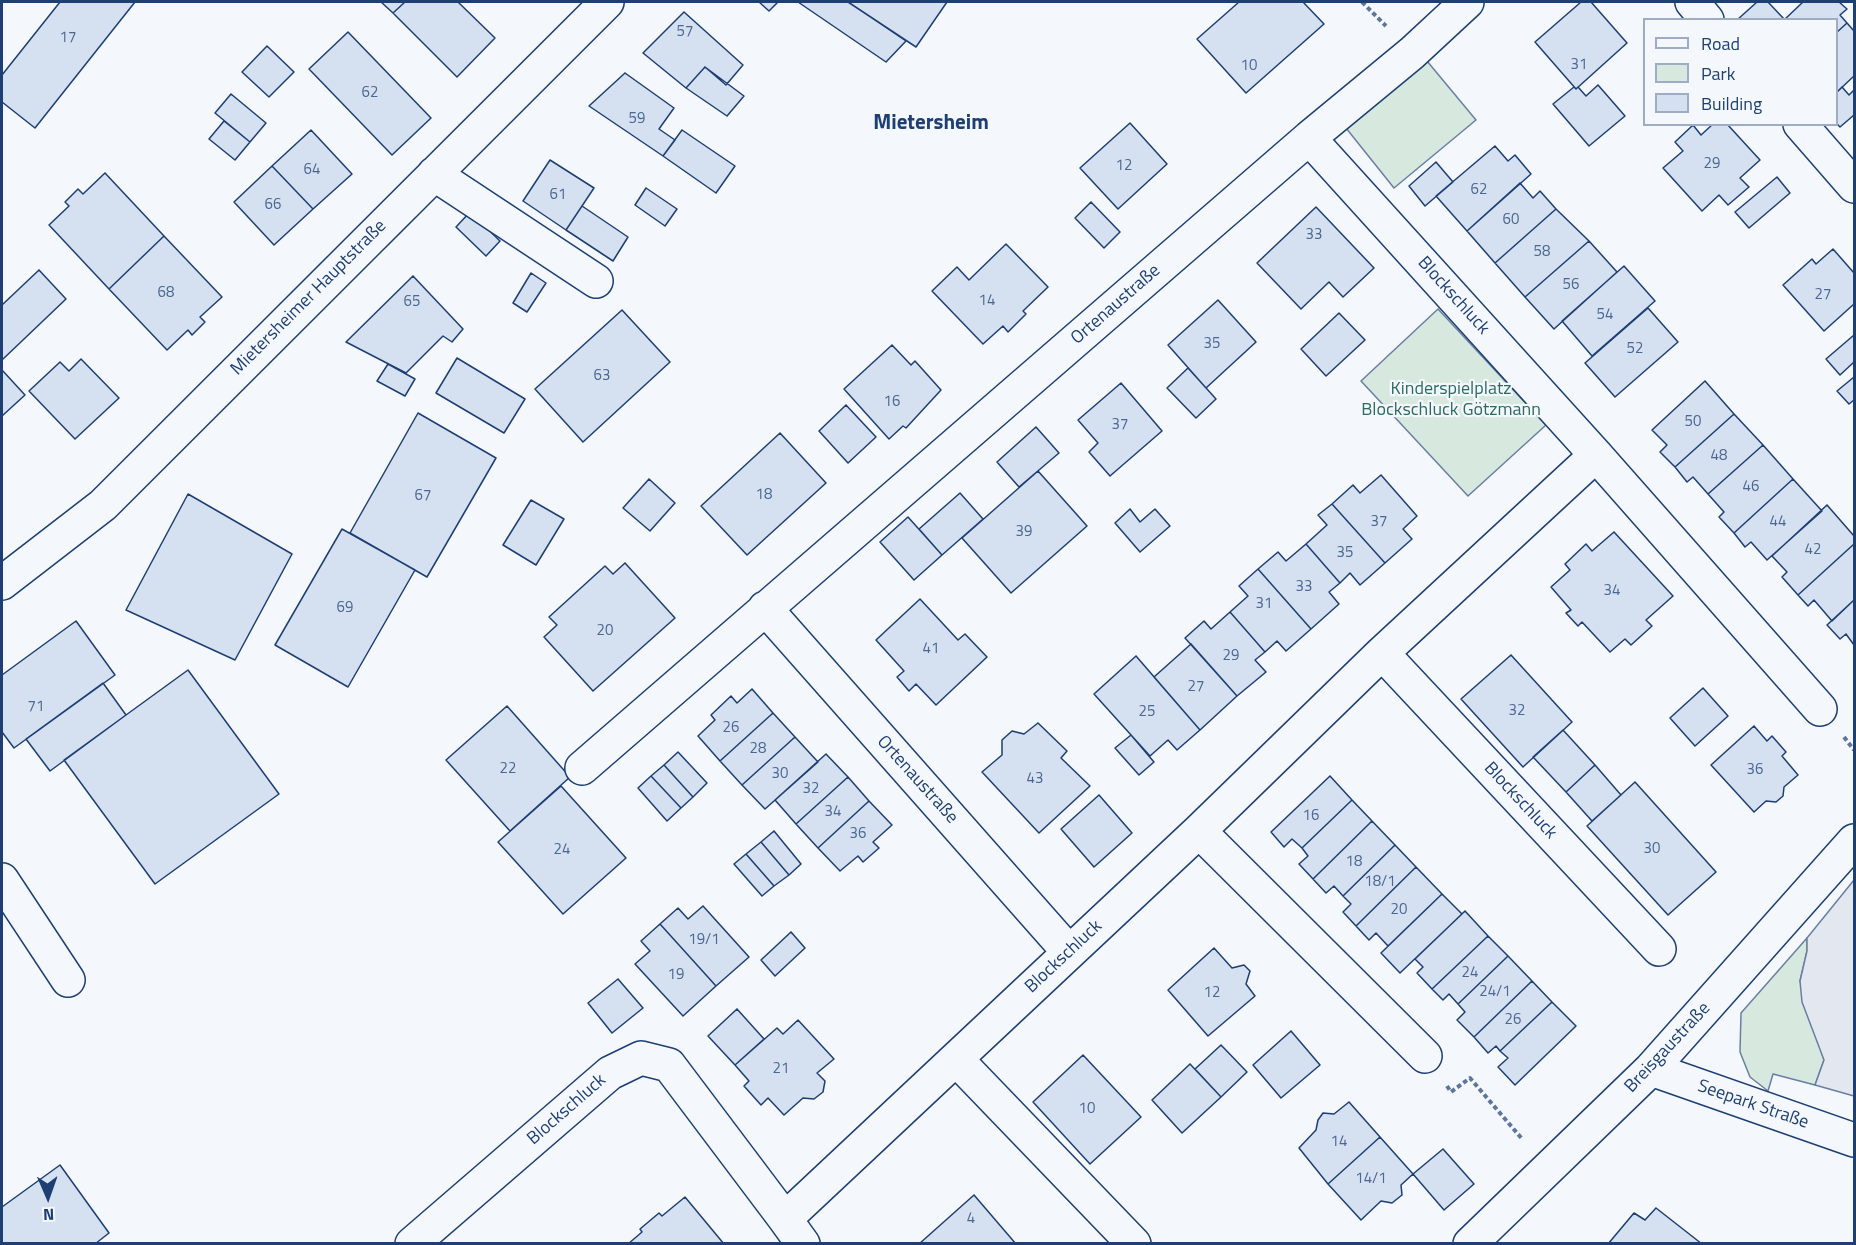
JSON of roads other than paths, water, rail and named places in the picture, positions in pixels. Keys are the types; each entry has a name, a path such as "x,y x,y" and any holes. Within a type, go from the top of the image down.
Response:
{"street":[{"name":"Mietersheimer Hauptstraße","path":"2,583 103,505 606,2"},
{"name":"Ortenaustraße","path":"582,768 1309,138 1412,52 1467,2"},
{"path":"1692,2 1705,18"},
{"path":"1802,126 1854,186"},
{"name":"Blockschluck","path":"1309,138 1596,455 1820,709"},
{"path":"434,174 596,281"},
{"name":"Blockschluck","path":"412,1244 610,1073 641,1058 669,1065 794,1231 956,1059 1199,831 1382,653 1596,455"},
{"name":"Ortenaustraße","path":"765,608 1069,952"},
{"name":"Blockschluck","path":"1382,653 1659,949"},
{"path":"1199,831 1425,1056"},
{"name":"Breisgaustraße","path":"1470,1244 1651,1069 1854,841"},
{"path":"2,880 69,980"},
{"path":"956,1059 1134,1244"},
{"name":"Seepark Straße","path":"1651,1069 1854,1140"}],"district":[{"name":"Mietersheim","path":"931,124"}],"park label":[{"name":"Kinderspielplatz Blockschluck Götzmann","path":"1451,400"}]}
